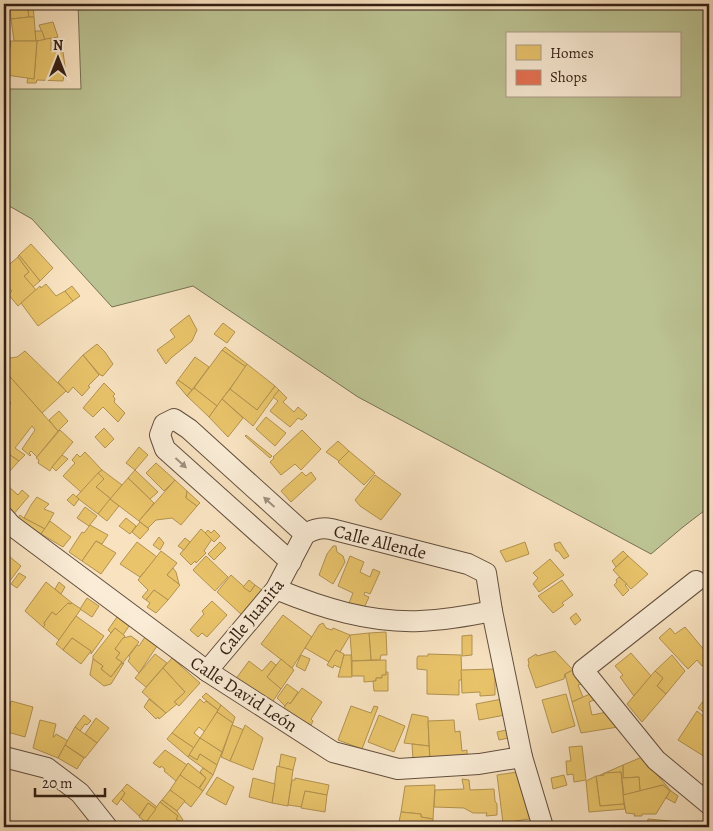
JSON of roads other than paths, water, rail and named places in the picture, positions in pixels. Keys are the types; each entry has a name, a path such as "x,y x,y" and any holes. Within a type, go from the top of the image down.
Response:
{"street":[{"path":"291,562 166,449 160,435 164,424 174,419 189,429 305,534"},
{"name":"Calle David León","path":"4,517 12,525 207,672 333,752 398,769 479,764 522,757"},
{"name":"Calle Allende","path":"305,534 314,529 331,529 468,564 486,574 522,757 543,827"},
{"name":"Calle Juanita","path":"207,672 276,589 305,534"},
{"path":"696,581 582,670 656,760 709,804"},
{"path":"276,589 319,606 382,620 419,621 456,618 492,611"},
{"path":"4,757 47,768 80,793 107,827"}]}
